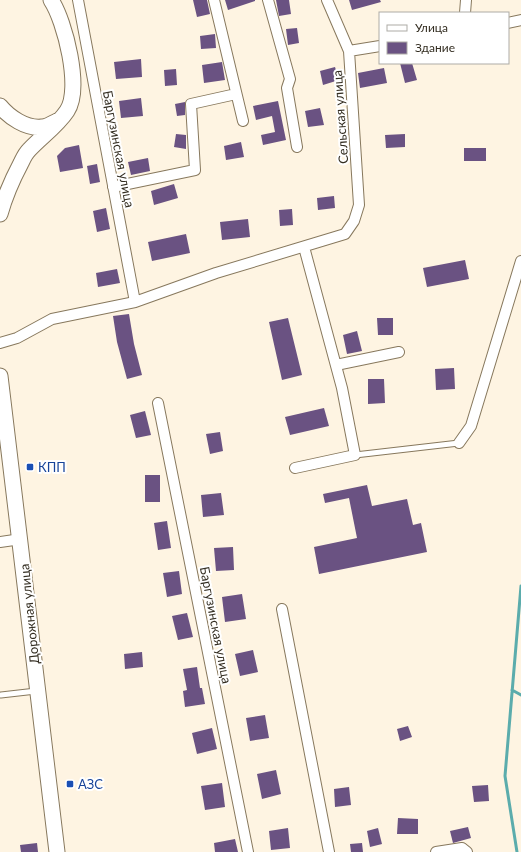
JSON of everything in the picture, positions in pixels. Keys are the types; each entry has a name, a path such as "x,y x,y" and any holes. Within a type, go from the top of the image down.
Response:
{"main road":[{"path":"0,214 9,186 28,151 68,111 72,100 72,67 62,22 56,7 51,0"},
{"path":"0,106 15,120 30,126 42,127 60,120"},
{"name":"Дорожная улица","path":"0,376 21,539 37,691 57,852"}],"street":[{"name":"Баргузинская улица","path":"78,0 135,302"},
{"path":"214,0 243,121"},
{"path":"268,0 290,79 287,88 297,148"},
{"name":"Сельская улица","path":"304,246 345,234 354,221 359,205 349,51 327,0"},
{"path":"465,12 466,0"},
{"path":"509,23 521,20"},
{"path":"349,51 379,46"},
{"path":"113,188 195,170 191,104 236,94"},
{"path":"0,343 17,338 52,319 135,302 216,273 304,246 342,388 355,455 295,468"},
{"path":"459,443 472,426 521,261"},
{"path":"336,366 399,352"},
{"name":"Баргузинская улица","path":"158,403 248,852"},
{"path":"0,542 21,539"},
{"path":"282,609 329,852"},
{"path":"436,852 462,848 467,852"}],"lane":[{"path":"355,455 459,443"},
{"path":"1,695 37,691"}],"building":[{"path":"193,0 207,0 210,14 197,17"},
{"path":"225,0 255,0 255,1 228,10"},
{"path":"276,0 289,0 291,14 279,16"},
{"path":"349,0 380,0 381,2 352,10"},
{"path":"297,28 299,43 288,45 286,29"},
{"path":"215,34 216,48 201,49 200,36"},
{"path":"141,59 142,77 116,79 114,62"},
{"path":"222,62 225,80 204,83 202,65"},
{"path":"400,64 412,64 417,80 405,83"},
{"path":"335,67 339,80 323,85 320,71"},
{"path":"384,68 387,83 360,88 358,73"},
{"path":"176,69 177,85 165,86 164,70"},
{"path":"141,98 143,116 121,118 119,101"},
{"path":"278,101 286,140 263,145 261,135 275,132 272,116 256,120 253,106"},
{"path":"185,102 185,115 177,116 175,104"},
{"path":"320,108 324,125 308,127 305,111"},
{"path":"176,134 186,135 186,149 174,147"},
{"path":"405,134 405,147 386,148 385,135"},
{"path":"241,142 244,157 226,160 224,146"},
{"path":"79,145 83,168 60,172 57,156 65,148"},
{"path":"464,148 486,148 486,161 464,161"},
{"path":"148,158 150,171 131,175 128,162"},
{"path":"97,164 100,182 90,184 87,166"},
{"path":"174,184 178,198 154,205 151,191"},
{"path":"334,196 335,208 318,210 317,198"},
{"path":"106,208 110,229 97,232 93,211"},
{"path":"292,209 293,225 280,226 279,210"},
{"path":"248,219 250,237 222,240 220,222"},
{"path":"186,234 190,253 152,261 148,242"},
{"path":"465,260 469,279 427,287 423,268"},
{"path":"117,269 120,283 98,287 96,273"},
{"path":"129,314 134,344 142,375 127,379 117,342 113,316"},
{"path":"288,318 302,375 282,380 269,322"},
{"path":"377,318 393,318 393,335 378,335"},
{"path":"357,331 362,351 347,354 343,335"},
{"path":"454,368 455,389 436,390 435,369"},
{"path":"368,379 384,379 385,403 368,404"},
{"path":"324,408 329,426 290,435 285,417"},
{"path":"145,411 151,435 136,438 130,415"},
{"path":"220,432 223,451 210,454 206,434"},
{"path":"145,475 160,475 160,502 145,502"},
{"path":"367,485 372,506 407,499 413,525 421,523 427,552 319,574 314,547 357,538 349,498 325,503 323,494"},
{"path":"221,493 224,515 203,517 201,495"},
{"path":"167,521 171,548 158,550 154,523"},
{"path":"233,547 234,570 216,571 214,548"},
{"path":"179,571 182,594 167,597 163,573"},
{"path":"242,594 246,619 225,622 222,597"},
{"path":"187,613 193,637 178,640 172,616"},
{"path":"253,650 258,672 240,676 235,654"},
{"path":"142,652 143,667 125,669 124,654"},
{"path":"197,667 200,688 202,688 205,704 185,707 183,691 187,690 183,669"},
{"path":"265,715 269,738 250,741 246,718"},
{"path":"408,726 412,737 400,741 397,729"},
{"path":"212,728 217,749 197,754 192,733"},
{"path":"276,770 281,794 262,799 257,774"},
{"path":"222,783 225,807 205,810 201,786"},
{"path":"488,785 489,801 474,802 472,786"},
{"path":"349,787 351,805 335,807 334,789"},
{"path":"398,818 418,819 418,834 397,834"},
{"path":"468,827 471,838 453,843 450,831"},
{"path":"288,828 290,848 271,850 269,831"},
{"path":"378,828 382,844 370,847 367,831"},
{"path":"235,839 238,852 215,852 214,843"},
{"path":"37,843 38,852 21,852 20,845"},
{"path":"362,843 363,852 351,852 350,844"}],"waterway":[{"path":"517,852 505,776 521,586"},
{"path":"512,690 521,695"}],"place":[{"name":"КПП","path":"30,467"},
{"name":"АЗС","path":"70,784"}]}
